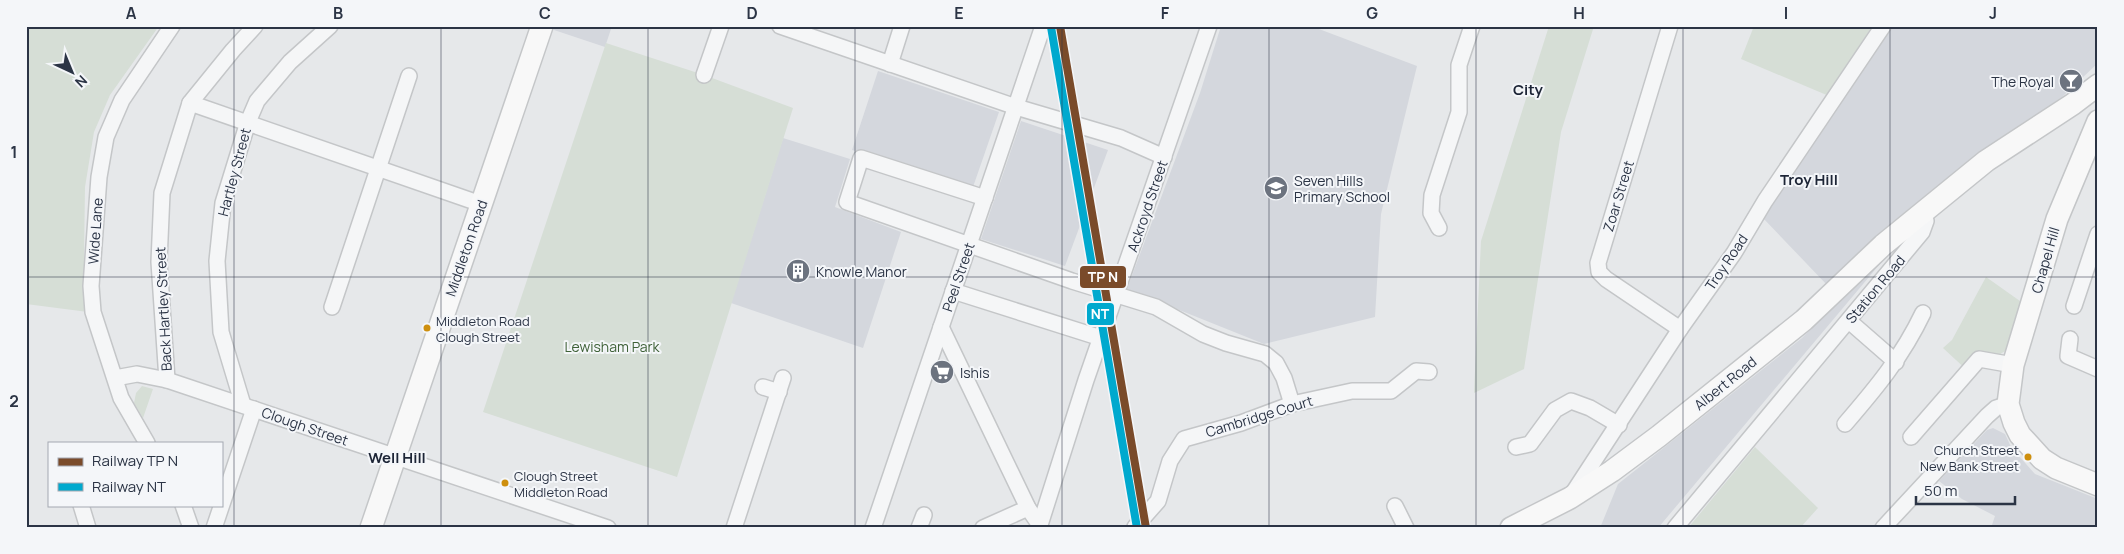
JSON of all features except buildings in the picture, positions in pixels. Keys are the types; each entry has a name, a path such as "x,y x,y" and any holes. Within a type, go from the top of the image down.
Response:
{"main road":[{"name":"Middleton Road","path":"370,528 542,26"},
{"path":"1922,214 1986,161 2098,86"},
{"name":"Chapel Hill","path":"2008,404 2013,366 2057,219 2098,121"},
{"name":"Albert Road","path":"1511,528 1570,498 1659,436 1804,320 1883,245 1922,214"},
{"path":"2008,404 2020,435 2042,459 2056,468 2098,486"}],"street":[{"name":"Wide Lane","path":"146,442 121,398 93,312 91,286 99,178 106,137 122,100 172,26"},
{"name":"Back Hartley Street","path":"167,380 159,262 162,193 190,103 255,26"},
{"name":"Hartley Street","path":"249,407 221,332 217,261 223,203 248,122 257,101 290,62 330,26"},
{"path":"704,75 721,26"},
{"path":"780,26 1016,107 1121,138 1164,157"},
{"path":"890,64 902,26"},
{"name":"Peel Street","path":"873,528 1043,26"},
{"name":"Ackroyd Street","path":"1039,526 1101,338 1209,26"},
{"path":"1439,228 1431,213 1432,195 1459,112 1459,65 1472,26"},
{"name":"Zoar Street","path":"1670,26 1598,263 1599,272 1606,279 1680,329"},
{"name":"Troy Road","path":"1570,498 1680,329 1734,254 1765,200 1883,26"},
{"path":"332,307 409,76"},
{"path":"190,103 481,204"},
{"path":"985,198 861,158 847,202 1156,307 1203,334 1226,344 1265,354 1276,363 1284,378 1292,404"},
{"name":"Station Road","path":"1674,528 1922,232 1926,221 1922,214"},
{"path":"2074,306 2098,234"},
{"path":"954,291 1101,338"},
{"path":"1845,424 1896,362 1923,313"},
{"path":"1849,320 1896,362"},
{"path":"941,327 1028,508 1039,526"},
{"path":"2070,340 2068,356 2098,369"},
{"path":"1911,437 1979,359 2013,366"},
{"name":"Cambridge Court","path":"1135,527 1158,501 1170,461 1184,439 1241,423 1292,404 1352,391 1391,391 1416,371 1429,372"},
{"name":"Clough Street","path":"115,378 137,374 167,380 608,528"},
{"path":"734,528 781,385 763,387"},
{"path":"1516,447 1530,444 1555,410 1571,401 1590,408 1619,425"},
{"path":"1883,528 1987,416 1996,408 2008,404"},
{"path":"222,500 249,407"},
{"path":"81,506 88,528"},
{"path":"183,506 191,528"},
{"path":"214,528 220,506"},
{"path":"1395,506 1406,528"},
{"path":"983,528 1028,508"}],"shaded area":[{"path":"555,26 612,26 605,47 554,30"},
{"name":"Seven Hills Primary School","path":"1221,26 1311,26 1417,66 1381,214 1375,317 1264,344 1127,289 1200,93"},
{"path":"1892,26 2098,26 2098,63 2062,97 1964,166 1828,286 1763,218"},
{"path":"878,71 999,112 973,187 910,166 852,150"},
{"path":"1021,121 1108,150 1065,266 981,239"},
{"path":"783,138 850,159 835,207 901,232 863,348 731,303"},
{"path":"1888,251 1890,252 1658,528 1600,528 1618,484 1802,338"},
{"path":"1993,428 2005,434 2011,447 2035,474 2098,499 2098,528 1991,528 1995,516 1962,499 1939,481 1987,430"}],"green space":[{"path":"26,26 159,26 110,95 94,132 85,187 84,256 88,312 26,304"},
{"path":"1549,26 1594,26 1561,132 1524,369 1474,393 1481,241"},
{"path":"1754,26 1872,26 1829,96 1741,59"},
{"name":"Lewisham Park","path":"606,43 704,75 793,108 677,477 483,412"},
{"path":"1986,277 2027,306 2014,346 1969,372 1943,348 1952,340"},
{"path":"142,386 153,389 143,418 134,403 136,393"},
{"path":"1755,447 1818,508 1800,528 1688,528"}],"transit line":[{"path":"1060,26 1146,528"}],"rail line":[{"name":"NT","path":"1051,27 1137,528"}],"place":[{"name":"The Royal","path":"2071,81"},
{"name":"Seven Hills Primary School","path":"1276,188"},
{"name":"Knowle Manor","path":"798,271"},
{"name":"Middleton Road Clough Street","path":"427,328"},
{"name":"Ishis","path":"942,372"},
{"name":"Church Street New Bank Street","path":"2028,457"},
{"name":"Clough Street Middleton Road","path":"505,483"}],"district":[{"name":"City","path":"1528,89"},
{"name":"Troy Hill","path":"1809,179"},
{"name":"Well Hill","path":"397,457"}]}
